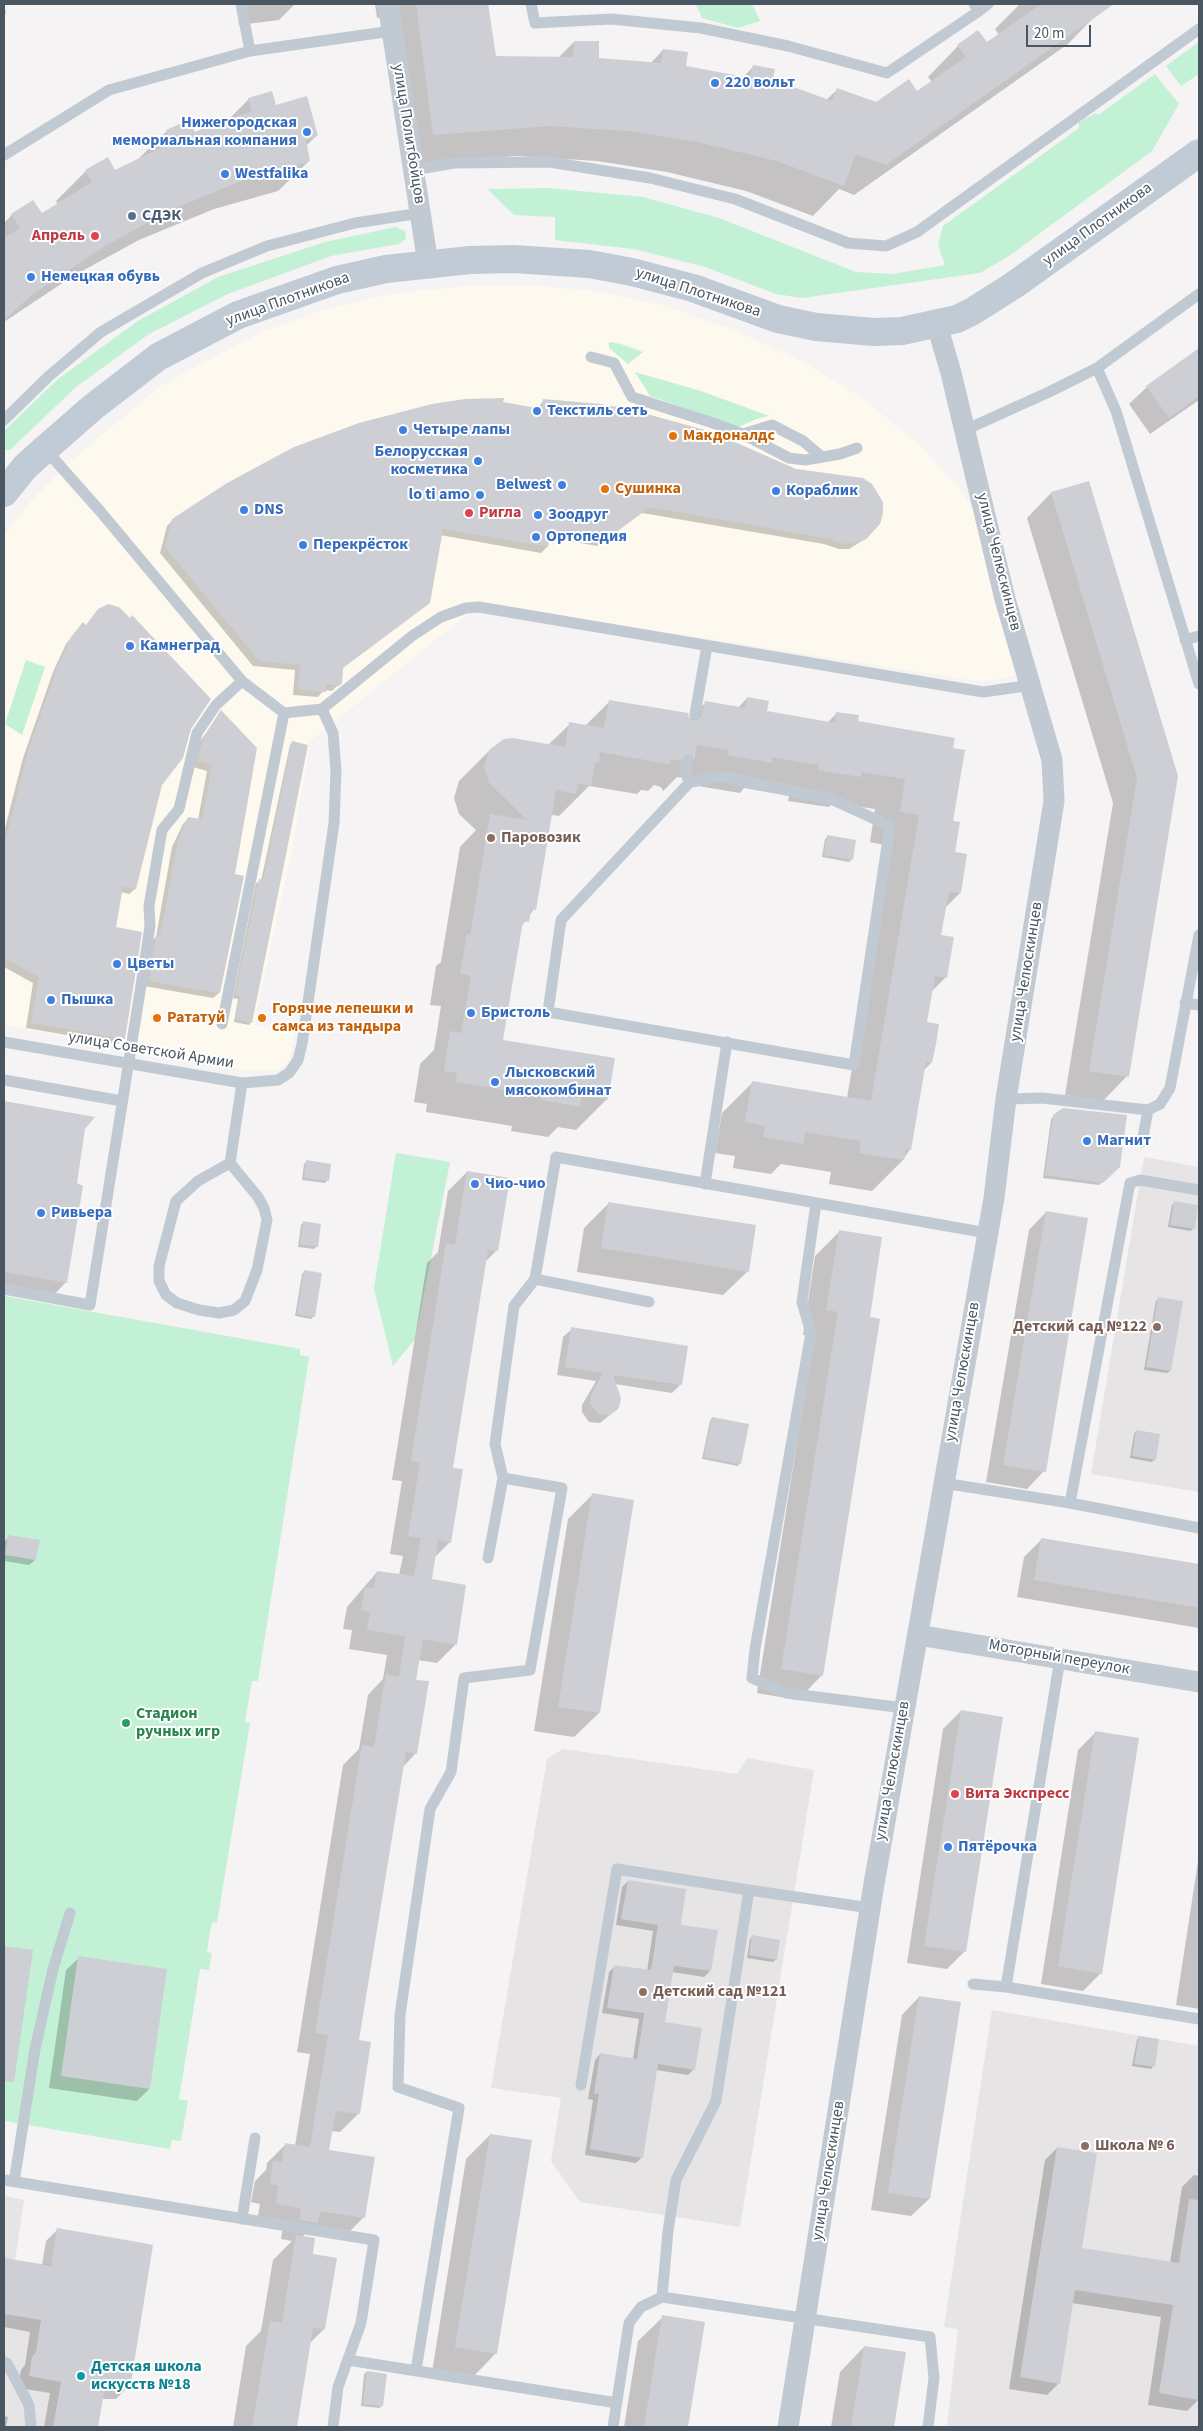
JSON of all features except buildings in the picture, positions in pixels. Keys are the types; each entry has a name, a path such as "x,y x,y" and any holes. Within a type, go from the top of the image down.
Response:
{"main road":[{"name":"улица Плотникова","path":"7,482 93,407 158,357 238,314 337,280 386,269 428,264 513,259 589,264 632,272 694,288 778,319 816,327 874,332 902,332 957,319 1014,285 1199,153"}],"street":[{"name":"улица Политбойцов","path":"388,4 428,264"},
{"name":"улица Челюскинцев","path":"788,2427 870,1908 987,1233 1006,1099 1054,801 1052,760 1032,685 1005,598 965,430 937,325"},
{"name":"Моторный переулок","path":"918,1635 1199,1682"}],"lane":[{"path":"241,4 250,51"},
{"path":"532,4 535,23 611,19 701,28 788,46 887,73 980,6"},
{"path":"414,170 454,164 549,162 650,178 735,199 848,243 886,246 917,232 1199,29"},
{"path":"4,155 109,90 250,51 392,31"},
{"path":"4,420 49,376 101,332 202,273 267,246 355,223 421,212"},
{"path":"965,430 1049,392 1096,368 1199,294"},
{"path":"591,357 614,363 632,397 681,411 743,434 789,458 805,460 840,454 857,448"},
{"path":"1096,368 1116,411 1199,684"},
{"path":"743,434 772,425 803,441 822,457"},
{"path":"45,449 100,511 242,681 284,713 322,709 412,636 441,617 466,608 479,607 983,692 1032,685"},
{"path":"1185,640 1199,636"},
{"path":"695,714 706,646"},
{"path":"4,1289 90,1305 150,926 149,906 162,830 179,809 196,733 216,704 242,681"},
{"path":"242,1083 278,1080 289,1072 298,1060 302,1044 334,823 336,771 333,733 322,709"},
{"path":"222,1024 284,713"},
{"path":"687,762 685,769 689,784"},
{"path":"719,776 831,799 890,826 854,1065 727,1042 548,1012 561,920 689,784 719,776"},
{"path":"1006,1099 1042,1098 1148,1110 1160,1104 1170,1088 1199,935"},
{"path":"1185,1003 1199,1005"},
{"name":"улица Советской Армии","path":"4,1042 128,1065 242,1083 230,1163"},
{"path":"705,1184 727,1042"},
{"path":"4,1080 122,1101"},
{"path":"1142,1142 1148,1110"},
{"path":"488,1558 503,1478 495,1444 514,1306 535,1279 556,1157 987,1233"},
{"path":"230,1163 258,1196 264,1208 266,1220 257,1270 246,1301 234,1310 219,1313 199,1310 177,1303 166,1295 159,1281 159,1266 176,1201 198,1181 230,1163"},
{"path":"1070,1503 1130,1183 1140,1180 1199,1190"},
{"path":"816,1203 802,1302 811,1333 755,1649 752,1678 786,1693 904,1708"},
{"path":"535,1279 649,1302"},
{"path":"416,2370 459,2108 398,2087 400,2015 430,1809 450,1772 464,1678 530,1670 562,1488 503,1478"},
{"path":"943,1483 1070,1503 1199,1528"},
{"path":"1006,1987 1060,1659"},
{"path":"581,2085 617,1869 870,1908"},
{"path":"662,2297 668,2231 676,2180 716,2101 749,1890"},
{"path":"70,1913 53,1969 9,2181 374,2240 361,2323 338,2387 333,2427"},
{"path":"973,1984 1006,1987 1199,2019"},
{"path":"242,2219 255,2138"},
{"path":"613,2427 630,2323 641,2307 662,2297 930,2337 934,2378 928,2427"},
{"path":"348,2360 617,2403"},
{"path":"4,2362 7,2363 29,2406 31,2427"}],"shaded area":[{"path":"466,286 543,286 602,292 662,305 732,329 804,362 862,398 914,440 959,487 973,510 980,527 1015,675 996,680 976,681 482,603 310,741 293,846 254,1025 295,1033 289,1062 277,1071 244,1070 4,1025 4,536 30,502 74,458 163,384 260,333 322,310 396,293"},
{"name":"Детский сад №122","path":"1144,1157 1199,1167 1199,1492 1091,1474"},
{"name":"Детский сад №121","path":"563,1749 737,1774 747,1758 814,1770 740,2227 580,2202 551,2161 561,2098 491,2088 547,1759"},
{"name":"Школа № 6","path":"992,2010 1199,2046 1199,2427 947,2427 958,2329 944,2327"},
{"path":"4,2196 24,2200 15,2260 51,2265 57,2228 146,2243 152,2248 131,2382 124,2389 105,2386 98,2427 4,2427"}],"green space":[{"path":"696,4 752,4 760,21 738,28 702,18"},
{"path":"1199,42 1199,74 1181,86 1166,66"},
{"path":"1155,74 1179,104 1152,151 1009,256 980,273 802,298 776,294 705,267 634,249 555,240 555,217 514,215 487,189 548,188 643,197 719,218 856,272 893,274 945,265 938,245 943,226 1079,128 1079,122 1096,113 1098,115"},
{"path":"396,227 405,231 406,239 399,244 331,256 228,294 149,334 76,387 10,450 4,450 4,431 58,379 138,321 218,277 325,242"},
{"path":"609,342 643,352 628,364 609,348"},
{"path":"635,372 701,391 769,416 738,427 650,396"},
{"path":"26,660 45,667 22,735 5,724"},
{"path":"396,1153 450,1162 415,1339 393,1366 374,1288"},
{"name":"Стадион ручных игр","path":"4,1296 300,1349 300,1355 309,1357 258,1681 252,1681 245,1722 250,1723 217,1923 212,1922 209,1938 207,1952 212,1953 209,1970 200,1969 179,2099 188,2101 181,2141 172,2140 170,2149 4,2121"}],"place":[{"name":"220 вольт","path":"715,83"},
{"name":"Нижегородская мемориальная компания","path":"307,132"},
{"name":"Westfalika","path":"225,174"},
{"name":"СДЭК","path":"132,216"},
{"name":"Апрель","path":"95,236"},
{"name":"Немецкая обувь","path":"31,277"},
{"name":"Текстиль сеть","path":"537,411"},
{"name":"Четыре лапы","path":"403,430"},
{"name":"Макдоналдс","path":"673,436"},
{"name":"Белорусская косметика","path":"478,461"},
{"name":"Belwest","path":"562,485"},
{"name":"Сушинка","path":"605,489"},
{"name":"Кораблик","path":"776,491"},
{"name":"lo ti amo","path":"480,495"},
{"name":"DNS","path":"244,510"},
{"name":"Ригла","path":"469,513"},
{"name":"Зоодруг","path":"538,515"},
{"name":"Ортопедия","path":"536,537"},
{"name":"Перекрёсток","path":"303,545"},
{"name":"Камнеград","path":"130,646"},
{"name":"Паровозик","path":"491,838"},
{"name":"Цветы","path":"117,964"},
{"name":"Пышка","path":"51,1000"},
{"name":"Бристоль","path":"471,1013"},
{"name":"Рататуй","path":"157,1018"},
{"name":"Горячие лепешки и самса из тандыра","path":"262,1018"},
{"name":"Лысковский мясокомбинат","path":"495,1082"},
{"name":"Магнит","path":"1087,1141"},
{"name":"Чио-чио","path":"475,1184"},
{"name":"Ривьера","path":"41,1213"},
{"name":"Детский сад №122","path":"1157,1327"},
{"name":"Стадион ручных игр","path":"126,1723"},
{"name":"Вита Экспресс","path":"955,1794"},
{"name":"Пятёрочка","path":"948,1847"},
{"name":"Детский сад №121","path":"643,1992"},
{"name":"Школа № 6","path":"1085,2146"},
{"name":"Детская школа искусств №18","path":"81,2376"}]}
